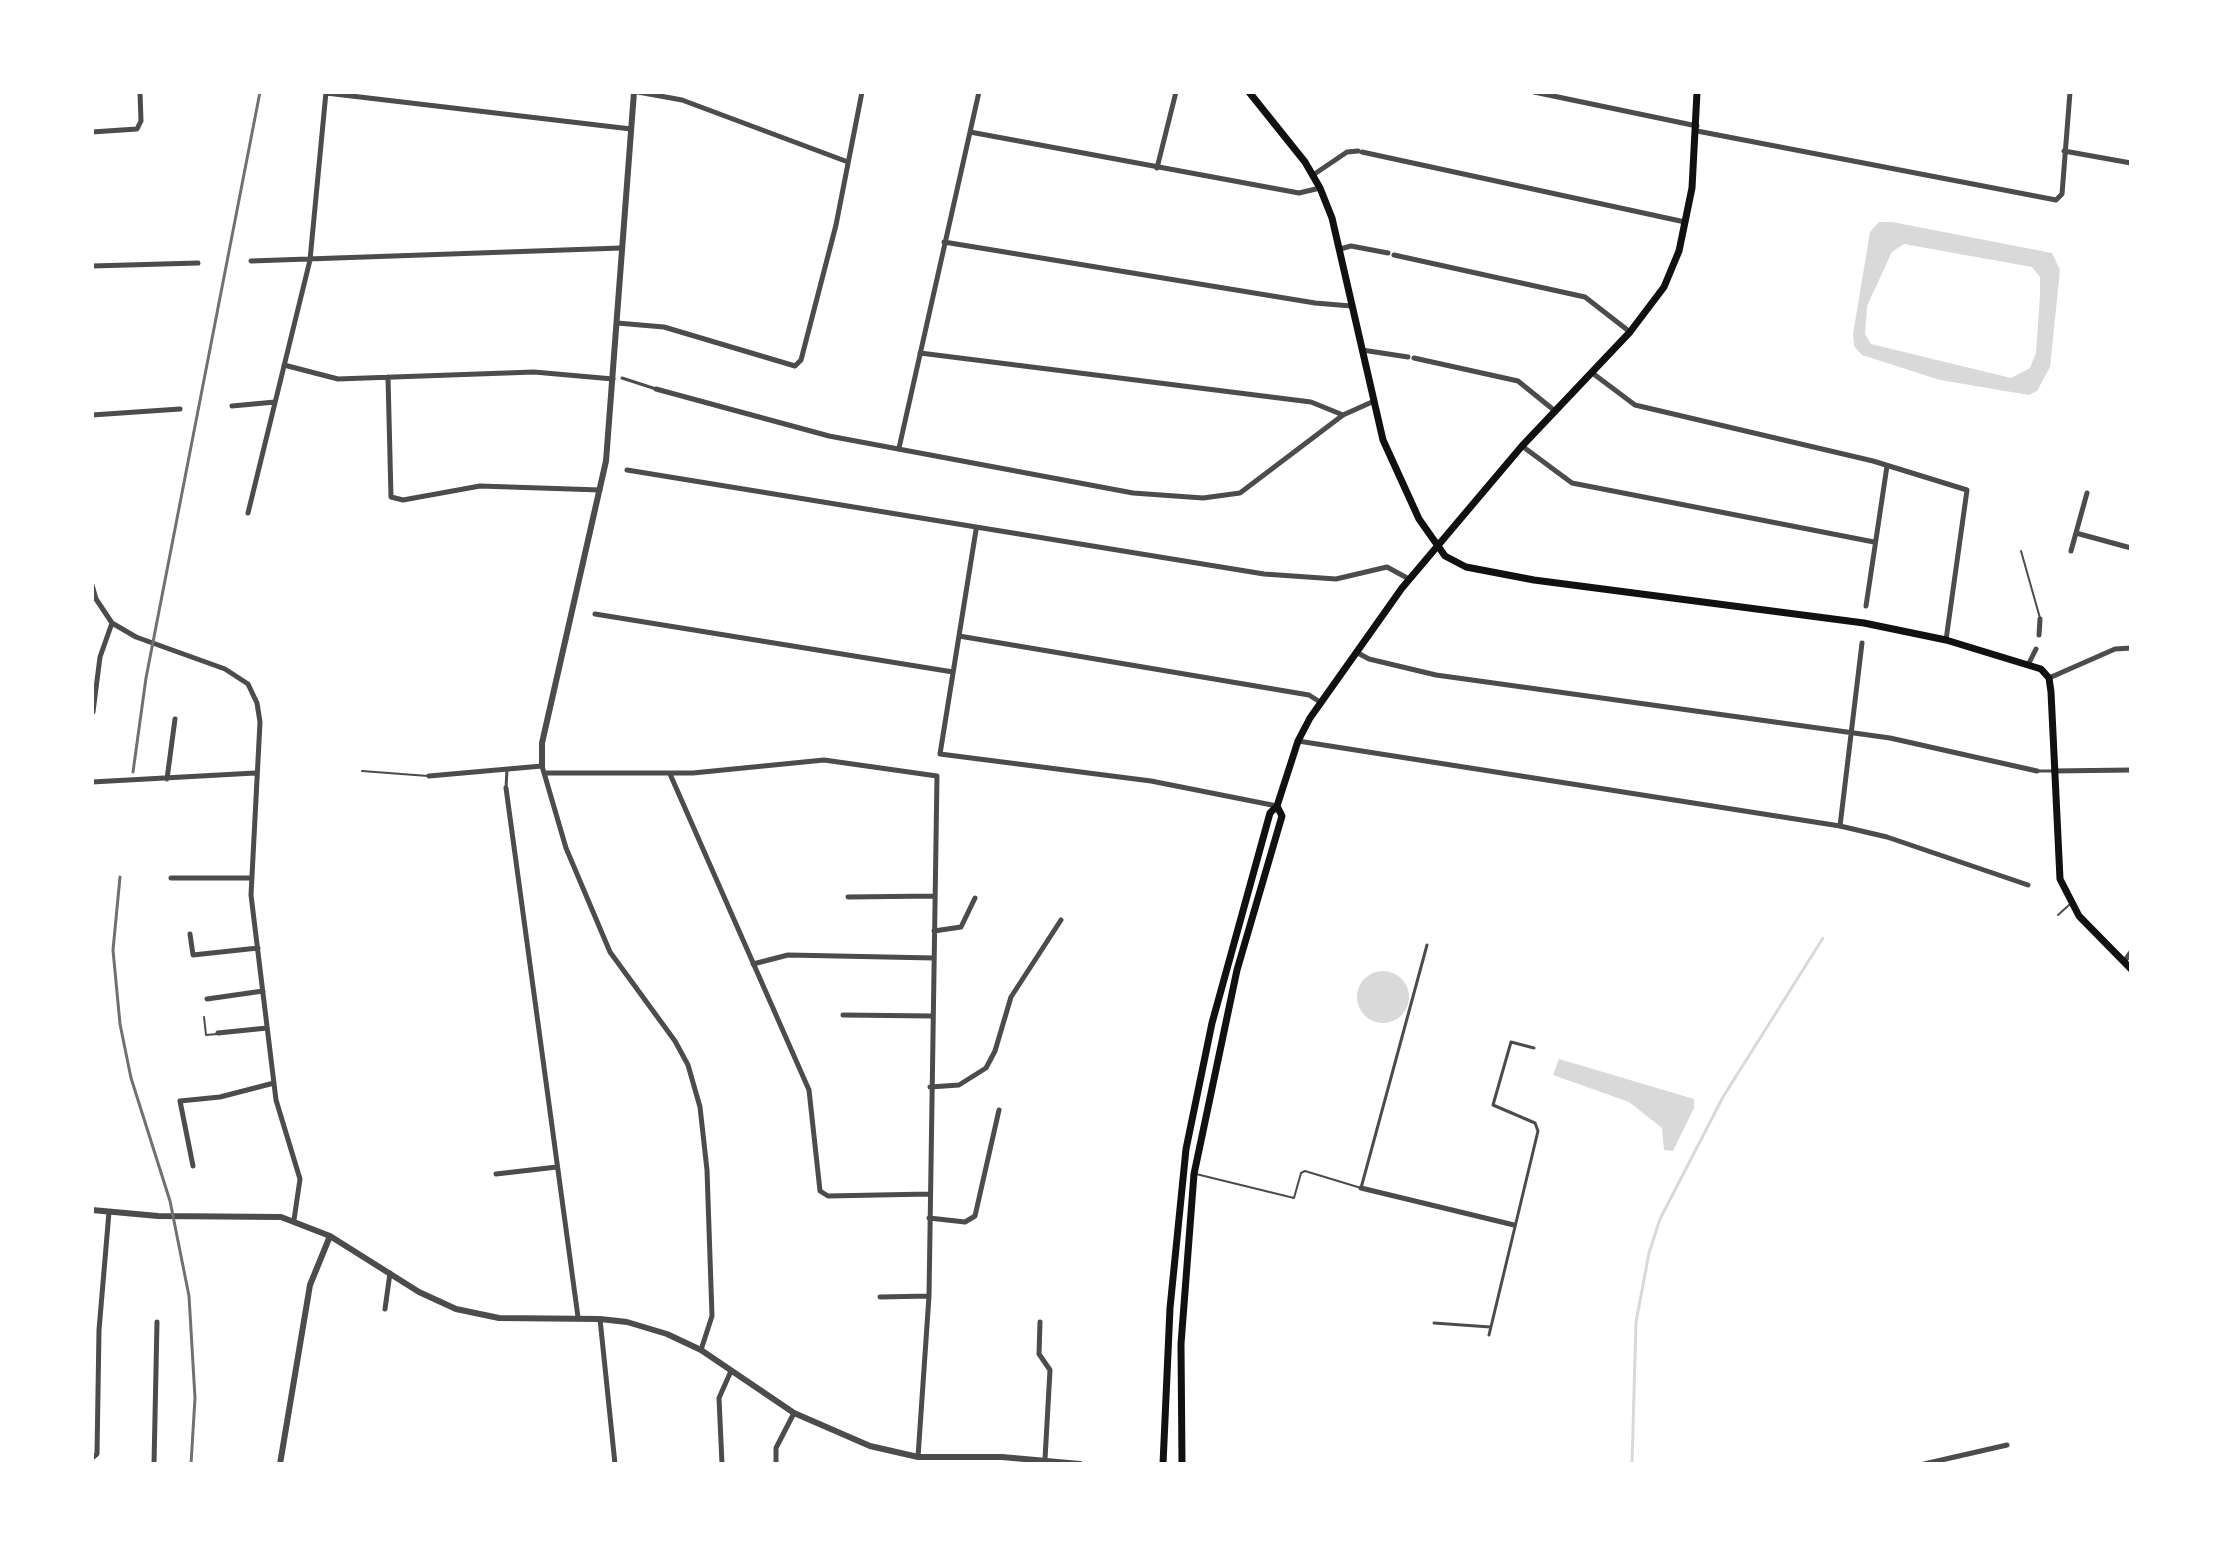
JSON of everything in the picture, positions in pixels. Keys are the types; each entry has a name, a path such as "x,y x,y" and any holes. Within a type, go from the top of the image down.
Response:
{"main road":[{"path":"1249,92 1320,188 1340,249 1372,402 1395,470 1436,546 1457,564 1484,571 1850,621 1946,640 2029,663 2049,678 2056,859 2070,904 2094,934 2128,966"},
{"path":"1163,1464 1170,1308 1183,1173 1217,1005 1270,813 1277,806 1298,741 1320,702 1409,579 1526,449 1555,411 1630,332 1670,275 1686,222 1697,129 1697,92"},
{"path":"1182,1464 1181,1344 1194,1174 1240,958 1282,816 1277,806"}],"street":[{"path":"92,132 137,129 141,121 140,92"},
{"path":"701,1350 710,1328 712,1293 704,1134 693,1079 675,1041 606,943 566,848 543,770 547,721 602,491 636,92 682,100 848,162"},
{"path":"617,323 664,327 795,366 801,360 815,307 862,92"},
{"path":"899,448 979,92"},
{"path":"1157,168 1176,92"},
{"path":"1534,92 1697,129 2059,199 2070,92"},
{"path":"248,513 310,260 326,93 631,129"},
{"path":"970,132 1299,193 1320,188"},
{"path":"2064,151 2131,163"},
{"path":"1313,175 1347,152 1360,152 1686,222"},
{"path":"944,242 1315,303 1351,306"},
{"path":"1340,249 1351,246 1585,297 1630,332"},
{"path":"251,261 621,248"},
{"path":"92,266 198,263"},
{"path":"1361,350 1411,357 1518,381 1555,411"},
{"path":"920,353 1311,402 1343,415"},
{"path":"284,365 338,379 575,373 613,379"},
{"path":"1591,372 1626,401 1963,488 1969,494 1946,640"},
{"path":"388,377 391,497 403,500 480,486 602,491"},
{"path":"622,378 788,427 1133,493 1223,497 1246,489 1343,415 1372,402"},
{"path":"232,406 275,402"},
{"path":"92,415 180,409"},
{"path":"1526,449 1572,483 1874,542"},
{"path":"1866,606 1887,466"},
{"path":"627,470 976,530 1273,576 1336,579 1387,567 1409,579"},
{"path":"2071,551 2087,493"},
{"path":"976,530 940,754 1151,781 1277,806"},
{"path":"2076,533 2131,548"},
{"path":"92,585 96,599 112,623 136,637 242,679 254,695 260,722 251,878 279,1120 300,1179 294,1220"},
{"path":"595,614 953,672"},
{"path":"2039,635 2040,619"},
{"path":"93,712 100,657 112,623"},
{"path":"959,636 1309,695 1320,702"},
{"path":"1840,826 1862,643"},
{"path":"2049,678 2115,649 2131,648"},
{"path":"2029,663 2036,649"},
{"path":"1356,652 1369,659 1436,675 1852,732 2037,771 2131,770"},
{"path":"167,779 175,719"},
{"path":"1298,741 1840,826 1887,837 2028,885"},
{"path":"429,776 507,769 670,774 824,760 937,776 929,1296 918,1457"},
{"path":"507,769 506,788 578,1317"},
{"path":"92,782 255,773"},
{"path":"670,774 809,1090 820,1191 828,1196 929,1194"},
{"path":"171,878 251,878"},
{"path":"848,897 935,896"},
{"path":"934,931 961,927 975,898"},
{"path":"930,1087 959,1085 986,1068 995,1051 1011,997 1061,920"},
{"path":"190,934 193,955 258,948"},
{"path":"1427,945 1361,1188 1514,1225"},
{"path":"2128,966 2131,952"},
{"path":"753,964 788,955 934,958"},
{"path":"207,999 263,991"},
{"path":"843,1015 932,1016"},
{"path":"218,1033 267,1028"},
{"path":"1489,1335 1538,1131 1535,1123 1493,1105 1511,1042 1534,1048"},
{"path":"193,1166 180,1101 220,1097 274,1083"},
{"path":"929,1218 965,1222 975,1216 999,1110"},
{"path":"496,1174 557,1167"},
{"path":"92,1210 158,1216 273,1216 294,1220 330,1236 419,1292 456,1309 499,1318 578,1317 627,1322 701,1350 794,1413 870,1446 918,1457 1045,1459 1080,1464"},
{"path":"92,1458 97,1454 99,1330 109,1212"},
{"path":"280,1464 307,1297 330,1236"},
{"path":"385,1309 390,1273"},
{"path":"880,1297 929,1296"},
{"path":"600,1319 615,1464"},
{"path":"154,1464 157,1322"},
{"path":"1040,1322 1039,1354 1050,1370 1045,1459"},
{"path":"1434,1323 1490,1327"},
{"path":"722,1464 719,1398 731,1371"},
{"path":"776,1464 776,1448 794,1413"},
{"path":"1924,1464 2007,1445"}],"lane":[{"path":"2021,551 2040,619"},
{"path":"362,771 429,776"},
{"path":"2058,915 2070,904"},
{"path":"204,1017 206,1035 218,1033"},
{"path":"1183,1173 1294,1198 1301,1173 1305,1171 1361,1188"}],"shaded area":[{"path":"1879,222 1892,222 2052,253 2060,270 2050,367 2037,391 2029,395 1940,380 1862,355 1854,346 1853,334 1870,232","holes":["1904,244 2032,267 2040,277 2036,353 2030,368 2011,378 1871,344 1865,334 1867,306 1892,252"]},
{"path":"1383,971 1402,978 1409,997 1402,1016 1383,1023 1364,1016 1357,997 1364,978"},
{"path":"1559,1059 1694,1099 1694,1108 1673,1151 1664,1150 1662,1128 1629,1102 1553,1075"}],"waterway":[{"path":"1632,1464 1636,1322 1649,1253 1660,1219 1723,1097 1823,938"}],"railway":[{"path":"133,772 146,678 260,92"},
{"path":"120,877 113,950 120,1024 131,1078 170,1201 189,1296 195,1398 191,1464"}]}
